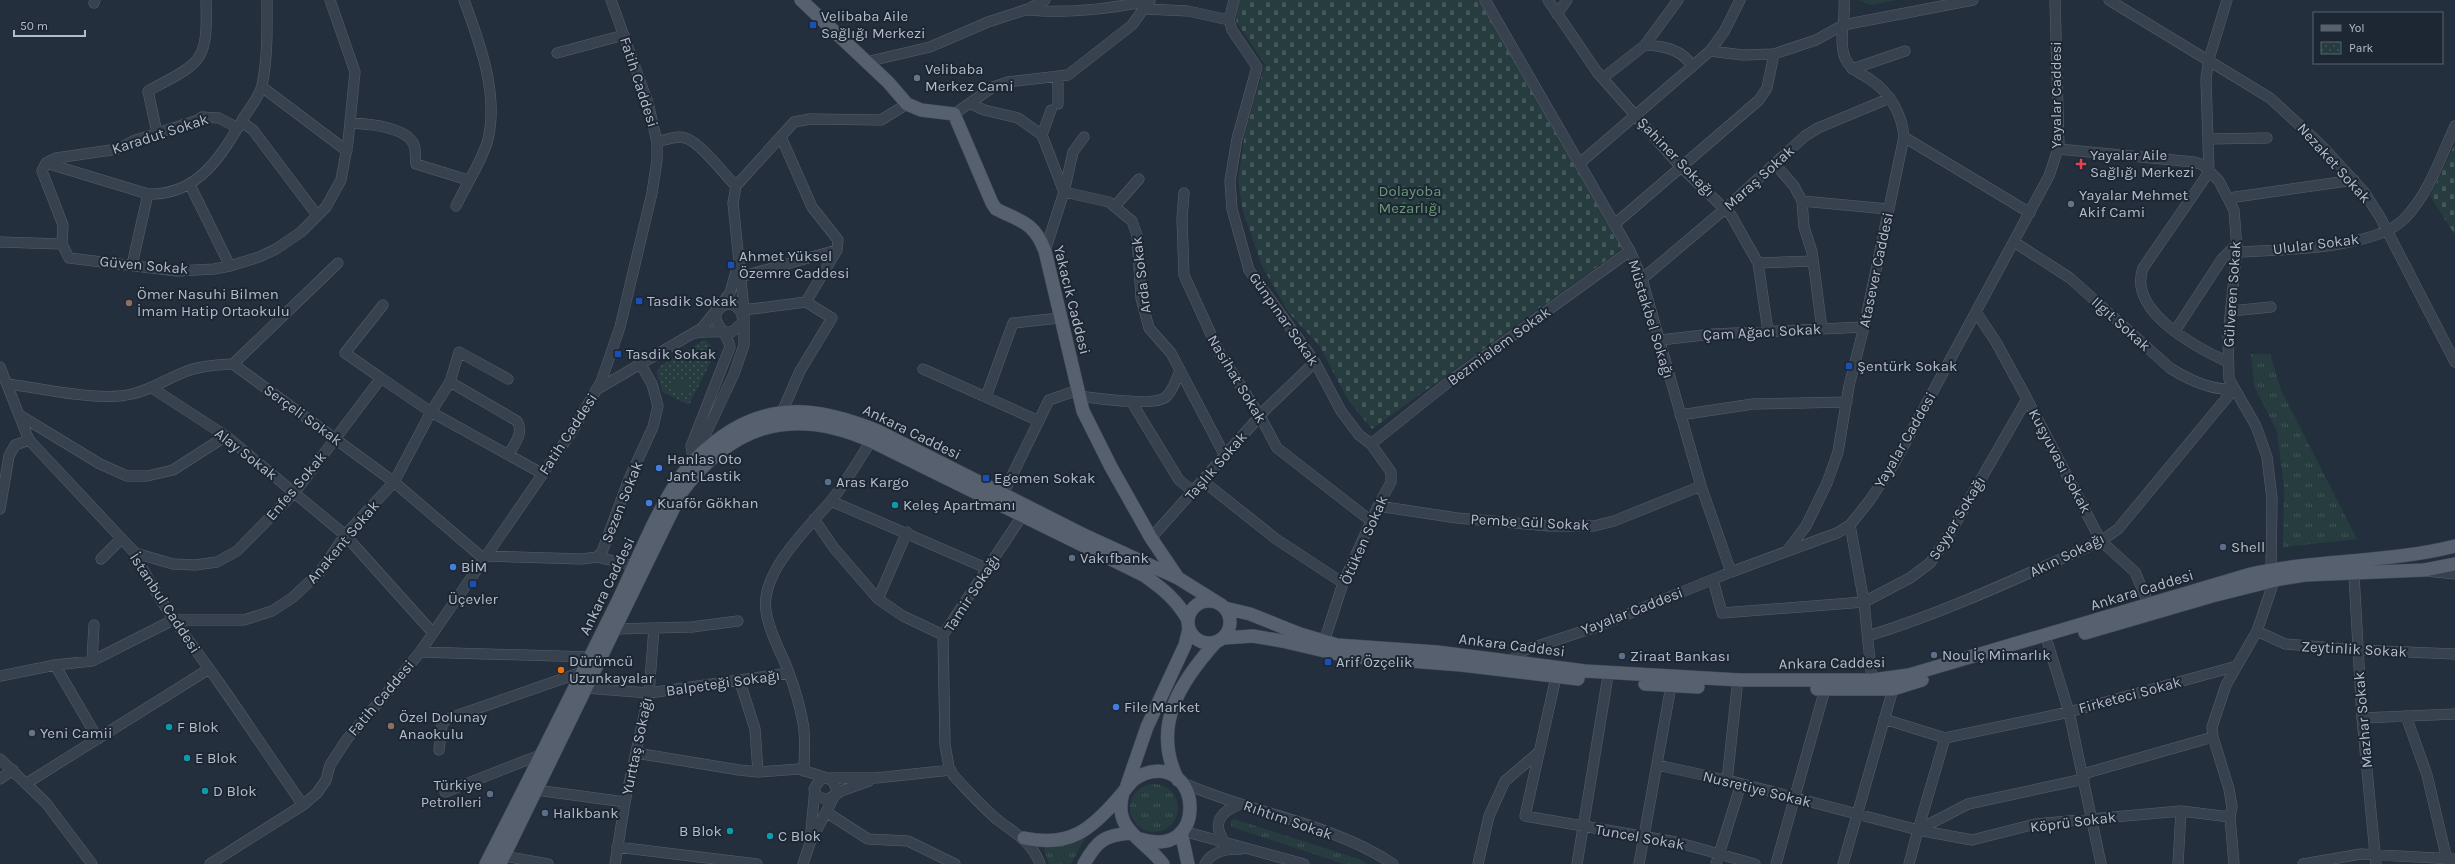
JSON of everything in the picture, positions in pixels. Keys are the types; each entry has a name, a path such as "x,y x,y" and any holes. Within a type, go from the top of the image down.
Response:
{"main road":[{"path":"801,0 866,62 907,104 921,110 954,114"},
{"name":"Yakacık Caddesi","path":"954,114 992,203 996,209 1031,227 1038,234 1044,251 1059,318 1083,411 1111,467 1151,538 1178,578"},
{"name":"Ankara Caddesi","path":"502,860 681,493 694,476 700,461 714,443 749,421 782,412 812,412 849,419 878,431 1084,535 1178,578 1222,606 1250,614 1324,642 1371,649 1438,652 1556,677 1607,682 1671,686 1825,690 1892,684 2048,644 2212,596 2315,562 2409,555 2455,546"},
{"name":"Ankara Caddesi","path":"486,864 590,657 669,494 682,474 700,461 743,437 776,424 803,422 824,425 871,441 1145,576 1163,588 1179,604 1188,624 1199,640 1219,640 1253,636 1282,641 1346,656 1662,677 1740,680 1872,680 1892,684 2149,604 2273,575 2354,575 2424,570 2455,564"},
{"path":"1138,559 1150,553 1151,538"},
{"path":"1163,864 1124,824 1120,814 1125,790 1147,727 1184,645 1191,611 1199,604 1208,602 1222,606 1231,621 1230,630 1193,668 1169,720 1166,731 1167,754 1179,781 1191,801 1191,812 1182,831 1188,864"},
{"path":"1024,838 1052,841 1067,838 1082,832 1099,821 1138,776 1149,772 1161,772 1179,781"},
{"path":"1084,864 1097,844 1106,837 1135,836 1150,843 1162,842 1182,831"}],"street":[{"path":"157,133 148,91 185,72 199,59 204,48 207,30 206,0"},
{"path":"0,242 62,244 64,225 42,171 46,163 148,194 172,192 190,185 204,175 222,155 262,88 267,43 267,0"},
{"name":"Güven Sokak","path":"62,244 69,258 177,271 230,266 276,249 301,232 326,207 341,180 347,151 355,72 330,0"},
{"name":"Fatih Caddesi","path":"210,864 303,805 317,793 326,780 330,765 347,739 420,652 573,430 596,390 620,327 652,193 657,160 657,142 648,103 611,0"},
{"path":"866,62 916,45 930,47 988,22 1028,10 1045,0"},
{"path":"1028,10 1052,12 1148,3 1229,20 1234,0"},
{"name":"Müstakbel Sokağı","path":"1485,0 1616,223 1630,251 1642,279 1701,486 1731,572"},
{"name":"Şahiner Sokağı","path":"1548,0 1603,78 1680,166 1726,208 1758,263 1768,331"},
{"path":"1557,14 1567,0"},
{"path":"1603,78 1645,45 1678,0"},
{"path":"1580,163 1710,51 1724,32 1740,0"},
{"path":"1844,0 1842,47 1846,60 1852,69 1905,51"},
{"path":"1710,51 1743,55 1774,54 1816,40 1843,25 1973,0"},
{"name":"Yayalar Caddesi","path":"1508,666 1519,652 1596,627 1731,572 1837,533 1850,525 1870,500 1895,462 2049,176 2058,149 2059,88 2055,0"},
{"name":"Nezaket Sokak","path":"2109,0 2270,98 2294,118 2354,180 2364,192 2386,230 2455,362"},
{"path":"2227,0 2209,61 2206,79 2209,172 2144,268 2139,279 2140,290 2149,304 2174,331 2203,351 2228,362"},
{"path":"456,206 486,144 490,126 489,81 467,1"},
{"path":"954,114 971,104 994,87 1008,82 1058,78 1068,75 1090,60 1132,25 1148,3"},
{"name":"Günpınar Sokak","path":"1229,20 1232,30 1257,67 1231,169 1232,209 1249,270 1315,362 1341,411 1359,434 1371,444"},
{"path":"556,53 624,35"},
{"path":"1645,45 1659,46 1677,51 1686,57 1692,66"},
{"path":"1616,223 1680,166 1759,100 1767,88 1774,54"},
{"name":"Atasever Caddesi","path":"1787,551 1806,526 1827,483 1838,452 1847,402 1904,137 1901,119 1890,98 1874,83 1852,69"},
{"path":"1042,135 1055,107 1058,78"},
{"path":"262,88 347,151"},
{"name":"Maraş Sokak","path":"1642,279 1726,208 1805,136 1818,128 1890,98"},
{"path":"700,461 702,444 734,374 744,345 744,314 733,203 736,186 794,122 810,119 881,120 907,104"},
{"path":"971,104 984,110 1018,118 1042,135 1064,192"},
{"name":"Karadut Sokak","path":"46,163 56,158 118,149 133,141 210,116 253,130 317,216"},
{"path":"350,123 389,128 406,136 414,144 416,164 468,180"},
{"name":"Ulular Sokak","path":"2237,248 2340,244 2359,240 2386,230 2405,219 2422,196 2455,126"},
{"path":"657,142 674,137 685,138 696,144 736,186"},
{"path":"781,137 812,207 838,240 837,250 806,302"},
{"path":"1044,251 1064,192 1073,152 1084,137"},
{"path":"1904,137 2030,213"},
{"path":"2208,139 2267,138"},
{"name":"Gülveren Sokak","path":"2058,149 2194,162 2203,165 2218,181 2229,198 2237,226 2237,248 2228,362 2229,379 2256,426 2267,457 2272,500 2273,575 2257,631 2226,685 2212,727 2213,737"},
{"path":"1774,164 1794,186 1802,201 1804,227 1813,261 1822,329"},
{"path":"1115,206 1139,179"},
{"path":"2229,198 2354,180"},
{"path":"190,185 230,266"},
{"name":"Arda Sokak","path":"1064,192 1097,198 1115,206 1126,214 1136,229 1140,288 1149,328 1171,353 1225,456"},
{"name":"Nasihat Sokak","path":"1184,193 1182,219 1182,264 1186,283 1219,352 1260,416 1277,448 1372,522"},
{"path":"132,266 148,194"},
{"path":"1802,201 1888,209"},
{"name":"Ilgıt Sokak","path":"2014,242 2070,278 2170,368 2183,376 2220,390 2234,389"},
{"path":"2174,331 2222,259 2237,248"},
{"path":"740,277 837,250"},
{"name":"Bezmialem Sokak","path":"1371,444 1451,380 1630,251"},
{"path":"1758,263 1813,261"},
{"path":"7,384 106,397 131,394 152,388 183,372 207,366 233,364 338,263"},
{"path":"596,390 695,333 710,322 730,293 738,263"},
{"path":"744,314 806,302 832,318 800,371 782,412"},
{"path":"383,305 345,353 430,412 543,474"},
{"path":"700,461 691,446 728,355 729,338 717,324 718,311 724,305 733,305 744,314"},
{"path":"2231,311 2271,307"},
{"name":"Kuşyuvası Sokak","path":"1976,312 1996,342 2027,399 2100,541 2135,572 2149,604"},
{"path":"695,333 736,330 744,314"},
{"path":"986,397 1013,323 1059,318"},
{"name":"Çam Ağacı Sokak","path":"1660,340 1768,331 1864,327"},
{"name":"Anakent Sokak","path":"173,620 244,620 272,611 292,598 320,572 345,535 394,482 430,412 450,382 459,352 508,379"},
{"name":"Taşlık Sokak","path":"1151,538 1194,492 1260,416 1315,362"},
{"name":"Serçeli Sokak","path":"233,364 336,438 394,482 485,557"},
{"name":"Sezen Sokak","path":"485,557 582,559 597,557 602,552 629,479 653,427 658,406 652,384 641,365"},
{"name":"İstanbul Caddesi","path":"0,367 22,416 29,440 135,553 145,576 173,620 303,805"},
{"path":"923,369 1039,421"},
{"path":"1003,494 1049,400 1079,393 1131,401 1165,398 1171,391 1180,370"},
{"name":"Enfes Sokak","path":"135,553 173,564 195,565 217,562 237,551 295,492 381,378"},
{"path":"450,382 517,421 521,428 520,434 508,454"},
{"name":"Alay Sokak","path":"152,388 226,436 345,535 433,632"},
{"name":"Akın Sokağı","path":"1868,636 1914,622 1982,595 2100,541 2118,529 2234,389"},
{"name":"Seyyar Sokağı","path":"1713,580 1722,613 1864,602 1910,578 1930,563 2027,399"},
{"path":"1131,401 1179,480 1194,492"},
{"path":"1680,415 1753,404 1847,402"},
{"path":"22,416 100,464 127,476 148,476 173,470 226,436"},
{"path":"0,509 9,456 15,445 29,440"},
{"path":"871,441 831,501 814,518 776,570 767,593 765,610 773,636 789,673 803,723 804,771 814,790 820,799 827,800 834,797 841,791 876,778"},
{"name":"Ötüken Sokak","path":"1324,642 1343,583 1378,506 1391,482 1391,472 1371,444"},
{"path":"1203,481 1276,539 1343,583"},
{"name":"Pembe Gül Sokak","path":"1378,506 1457,518 1549,526 1587,526 1614,522 1701,486"},
{"path":"831,501 907,532 986,568"},
{"name":"Tamir Sokağı","path":"951,770 945,745 943,635 986,568 1022,516"},
{"path":"814,518 834,548 878,600 902,616 943,635"},
{"path":"1850,525 1864,602 1872,680"},
{"path":"878,600 907,532"},
{"path":"101,559 121,539"},
{"path":"597,557 635,566"},
{"path":"2424,570 2442,574 2455,574"},
{"name":"Mazhar Sokak","path":"2354,575 2362,718 2375,860"},
{"path":"0,676 55,665 92,660 173,620"},
{"path":"616,629 692,627 738,621"},
{"path":"92,660 94,625"},
{"name":"Yurttaş Sokağı","path":"615,864 617,847 649,693 654,628"},
{"name":"Zeytinlik Sokak","path":"2257,631 2285,644 2357,650 2455,654"},
{"path":"1884,719 1945,738 2069,712 2048,644"},
{"path":"420,652 590,657"},
{"path":"55,665 98,739"},
{"name":"Firketeci Sokak","path":"2101,864 2069,712 2237,666"},
{"path":"27,783 209,670"},
{"path":"439,750 442,725 447,718 582,672"},
{"name":"Balpeteği Sokağı","path":"586,688 649,693 740,682 789,673"},
{"path":"1478,864 1489,816 1505,781 1539,752 1556,677"},
{"path":"740,682 755,729 758,772"},
{"path":"1577,864 1607,682"},
{"path":"1843,864 1884,719 1892,684"},
{"path":"1639,864 1671,686"},
{"path":"1727,781 1737,688"},
{"path":"1776,864 1796,798 1825,690"},
{"path":"2362,718 2455,714"},
{"path":"2303,864 2361,854 2375,860 2450,860 2427,775 2406,716"},
{"path":"1918,830 1968,804 2083,777 2213,737 2229,788 2232,807 2230,817 2234,864"},
{"path":"1909,864 1945,738"},
{"name":"Tuncel Sokak","path":"1539,752 1525,816 1676,842 1717,859 1755,864"},
{"path":"636,753 758,772 795,769 827,778 876,778 951,770 985,808 1024,838 1036,854 1040,864"},
{"path":"445,792 540,755"},
{"path":"0,759 27,783 46,803 92,864"},
{"name":"Nusretiye Sokak","path":"1657,765 1740,784 1918,830"},
{"path":"0,779 13,770"},
{"path":"810,843 814,790 818,781 827,778"},
{"path":"803,864 810,843 837,791 835,784 827,778"},
{"name":"Rıhtım Sokak","path":"1179,781 1209,794 1316,828 1380,856 1393,864"},
{"path":"1717,859 1740,784"},
{"path":"536,790 626,802"},
{"path":"1224,841 1219,833 1220,819 1226,810 1240,804"},
{"path":"2178,864 2181,811"},
{"name":"Köprü Sokak","path":"1918,830 1972,840 2035,824 2181,811 2230,817"},
{"path":"826,812 868,838 908,841 955,864"},
{"path":"1182,831 1254,849 1304,864"},
{"path":"617,847 757,864"},
{"path":"1205,864 1215,854 1223,850 1254,849"},
{"path":"502,860 548,864"}],"green space":[{"name":"Dolayoba Mezarlığı","path":"1238,0 1481,0 1623,248 1372,429 1348,400 1319,345 1289,313 1262,266 1243,212 1238,181 1245,132 1265,65 1236,21"},
{"path":"1859,0 1896,0 1870,5"},
{"path":"2455,144 2455,235 2430,196"},
{"path":"705,340 713,348 713,357 689,405 663,392 657,373 660,366"},
{"path":"2251,354 2270,354 2281,390 2357,539 2283,547 2284,488 2277,431 2254,386"},
{"path":"677,377 690,383 685,394 672,388"},
{"path":"1149,784 1159,784 1168,788 1174,794 1177,799 1177,817 1168,828 1159,832 1149,832 1140,828 1134,822 1130,813 1130,803 1134,794 1140,788"},
{"path":"1234,819 1359,859 1367,864 1344,864 1232,827 1230,822"},
{"path":"1085,838 1071,864 1049,864 1043,846 1059,846"}],"place":[{"name":"Velibaba Aile Sağlığı Merkezi","path":"813,25"},
{"name":"Velibaba Merkez Cami","path":"917,78"},
{"name":"Yayalar Aile Sağlığı Merkezi","path":"2081,164"},
{"name":"Yayalar Mehmet Akif Cami","path":"2071,204"},
{"name":"Ahmet Yüksel Özemre Caddesi","path":"731,265"},
{"name":"Tasdi̇k Sokak","path":"639,301"},
{"name":"Ömer Nasuhi Bilmen İmam Hatip Ortaokulu","path":"129,303"},
{"name":"Tasdik Sokak","path":"618,354"},
{"name":"Şentürk Sokak","path":"1849,366"},
{"name":"Hanlas Oto Jant Lastik","path":"659,468"},
{"name":"Egemen Sokak","path":"986,478"},
{"name":"Aras Kargo","path":"828,482"},
{"name":"Kuaför Gökhan","path":"649,503"},
{"name":"Keleş Apartmanı","path":"895,505"},
{"name":"Shell","path":"2223,547"},
{"name":"Vakıfbank","path":"1072,558"},
{"name":"BİM","path":"453,567"},
{"name":"Üçevler","path":"473,584"},
{"name":"Nou İç Mimarlık","path":"1934,655"},
{"name":"Ziraat Bankası","path":"1622,656"},
{"name":"Arif Özçelik","path":"1328,662"},
{"name":"Dürümcü Uzunkayalar","path":"561,670"},
{"name":"File Market","path":"1116,707"},
{"name":"Özel Dolunay Anaokulu","path":"391,726"},
{"name":"F Blok","path":"169,727"},
{"name":"Yeni Camii","path":"32,733"},
{"name":"E Blok","path":"187,758"},
{"name":"D Blok","path":"205,791"},
{"name":"Türkiye Petrolleri","path":"490,794"},
{"name":"Halkbank","path":"545,813"},
{"name":"B Blok","path":"730,831"},
{"name":"C Blok","path":"770,836"}]}
